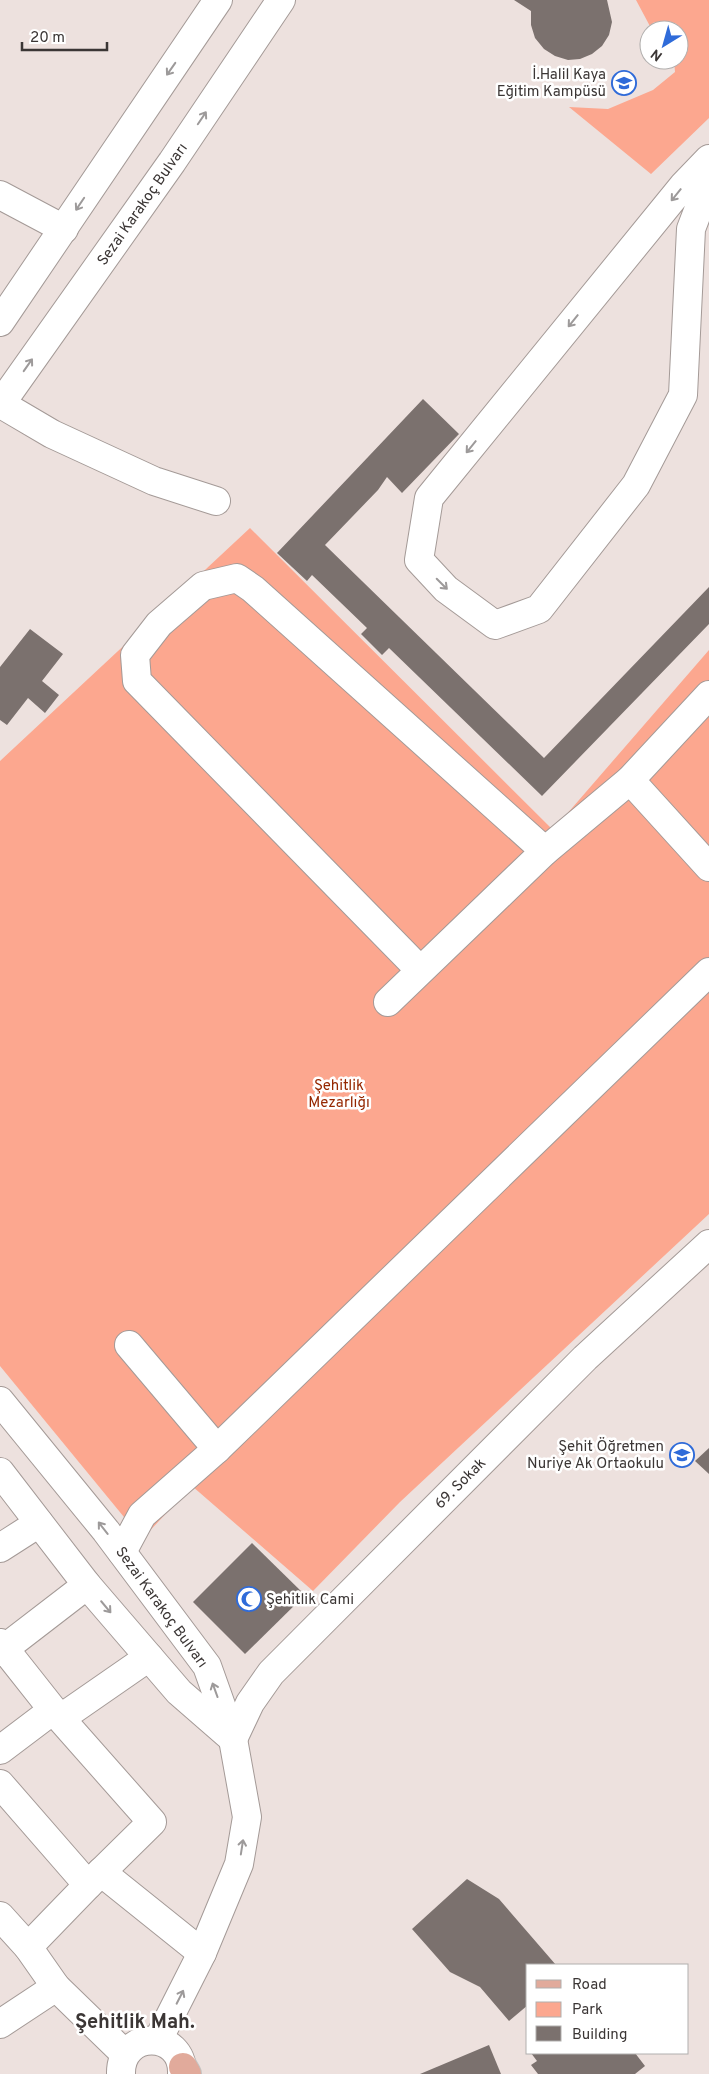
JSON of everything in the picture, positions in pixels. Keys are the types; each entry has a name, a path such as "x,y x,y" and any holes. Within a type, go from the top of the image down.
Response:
{"street":[{"path":"0,322 218,0"},
{"name":"Sezai Karakoç Bulvarı","path":"0,404 172,162 281,0"},
{"path":"709,159 683,186 429,498 419,560 446,589 495,625 539,608 636,485 683,395 691,228 704,195 709,190"},
{"path":"0,195 64,229"},
{"path":"0,404 52,434 154,481 216,502"},
{"path":"420,970 137,681 135,655 159,624 203,586 237,578 253,589 544,851"},
{"path":"388,1002 544,851 630,780 709,695"},
{"path":"630,780 709,867"},
{"path":"122,1552 142,1516 217,1449 709,972"},
{"name":"69. Sokak","path":"233,1739 250,1703 271,1673 585,1358 709,1244"},
{"path":"129,1345 217,1449"},
{"name":"Sezai Karakoç Bulvarı","path":"0,1401 122,1552 207,1666 233,1739 247,1817 239,1864 202,1953 158,2040"},
{"path":"0,1472 88,1585 148,1657 179,1692 233,1739"},
{"path":"0,1548 40,1523"},
{"path":"28,1946 152,1822 1,1648 88,1585"},
{"path":"0,1750 148,1657"},
{"path":"0,1784 95,1879 202,1953"},
{"path":"0,1916 28,1946 56,1987 120,2065 140,2042 158,2040 175,2050 184,2072"},
{"path":"0,2024 56,1987"}],"green space":[{"path":"636,0 709,0 709,118 651,174 569,107 608,109 653,90 675,72 675,70 689,70 689,20 647,20"},
{"name":"Şehitlik Mezarlığı","path":"250,528 553,830 709,650 709,1214 400,1502 313,1591 192,1486 142,1539 0,1366 0,761"}],"building":[{"path":"514,0 607,0 612,22 609,35 602,46 592,54 580,59 568,60 555,56 544,49 535,38 531,25 531,11"},
{"path":"423,399 459,434 402,493 387,477 378,490 325,545 544,758 709,587 709,624 542,796 389,648 382,655 361,634 367,628 312,575 307,581 277,553"},
{"path":"30,629 63,654 42,681 59,695 45,713 28,698 7,725 0,720 0,667"},
{"path":"709,1448 709,1474 695,1461"},
{"name":"Şehitlik Cami","path":"252,1543 305,1595 245,1654 193,1602"},
{"path":"467,1879 499,1899 555,1964 526,1964 526,2007 509,2021 480,1987 450,1972 412,1929"},
{"path":"489,2045 501,2074 420,2074"},
{"path":"532,2054 636,2054 645,2066 635,2074 538,2074 531,2065 537,2061"}],"place":[{"name":"İ.Halil Kaya Eğitim Kampüsü","path":"624,83"},
{"name":"Şehit Öğretmen Nuriye Ak Ortaokulu","path":"682,1455"},
{"name":"Şehitlik Cami","path":"249,1599"}],"district":[{"name":"Şehitlik Mah.","path":"135,2021"}]}
